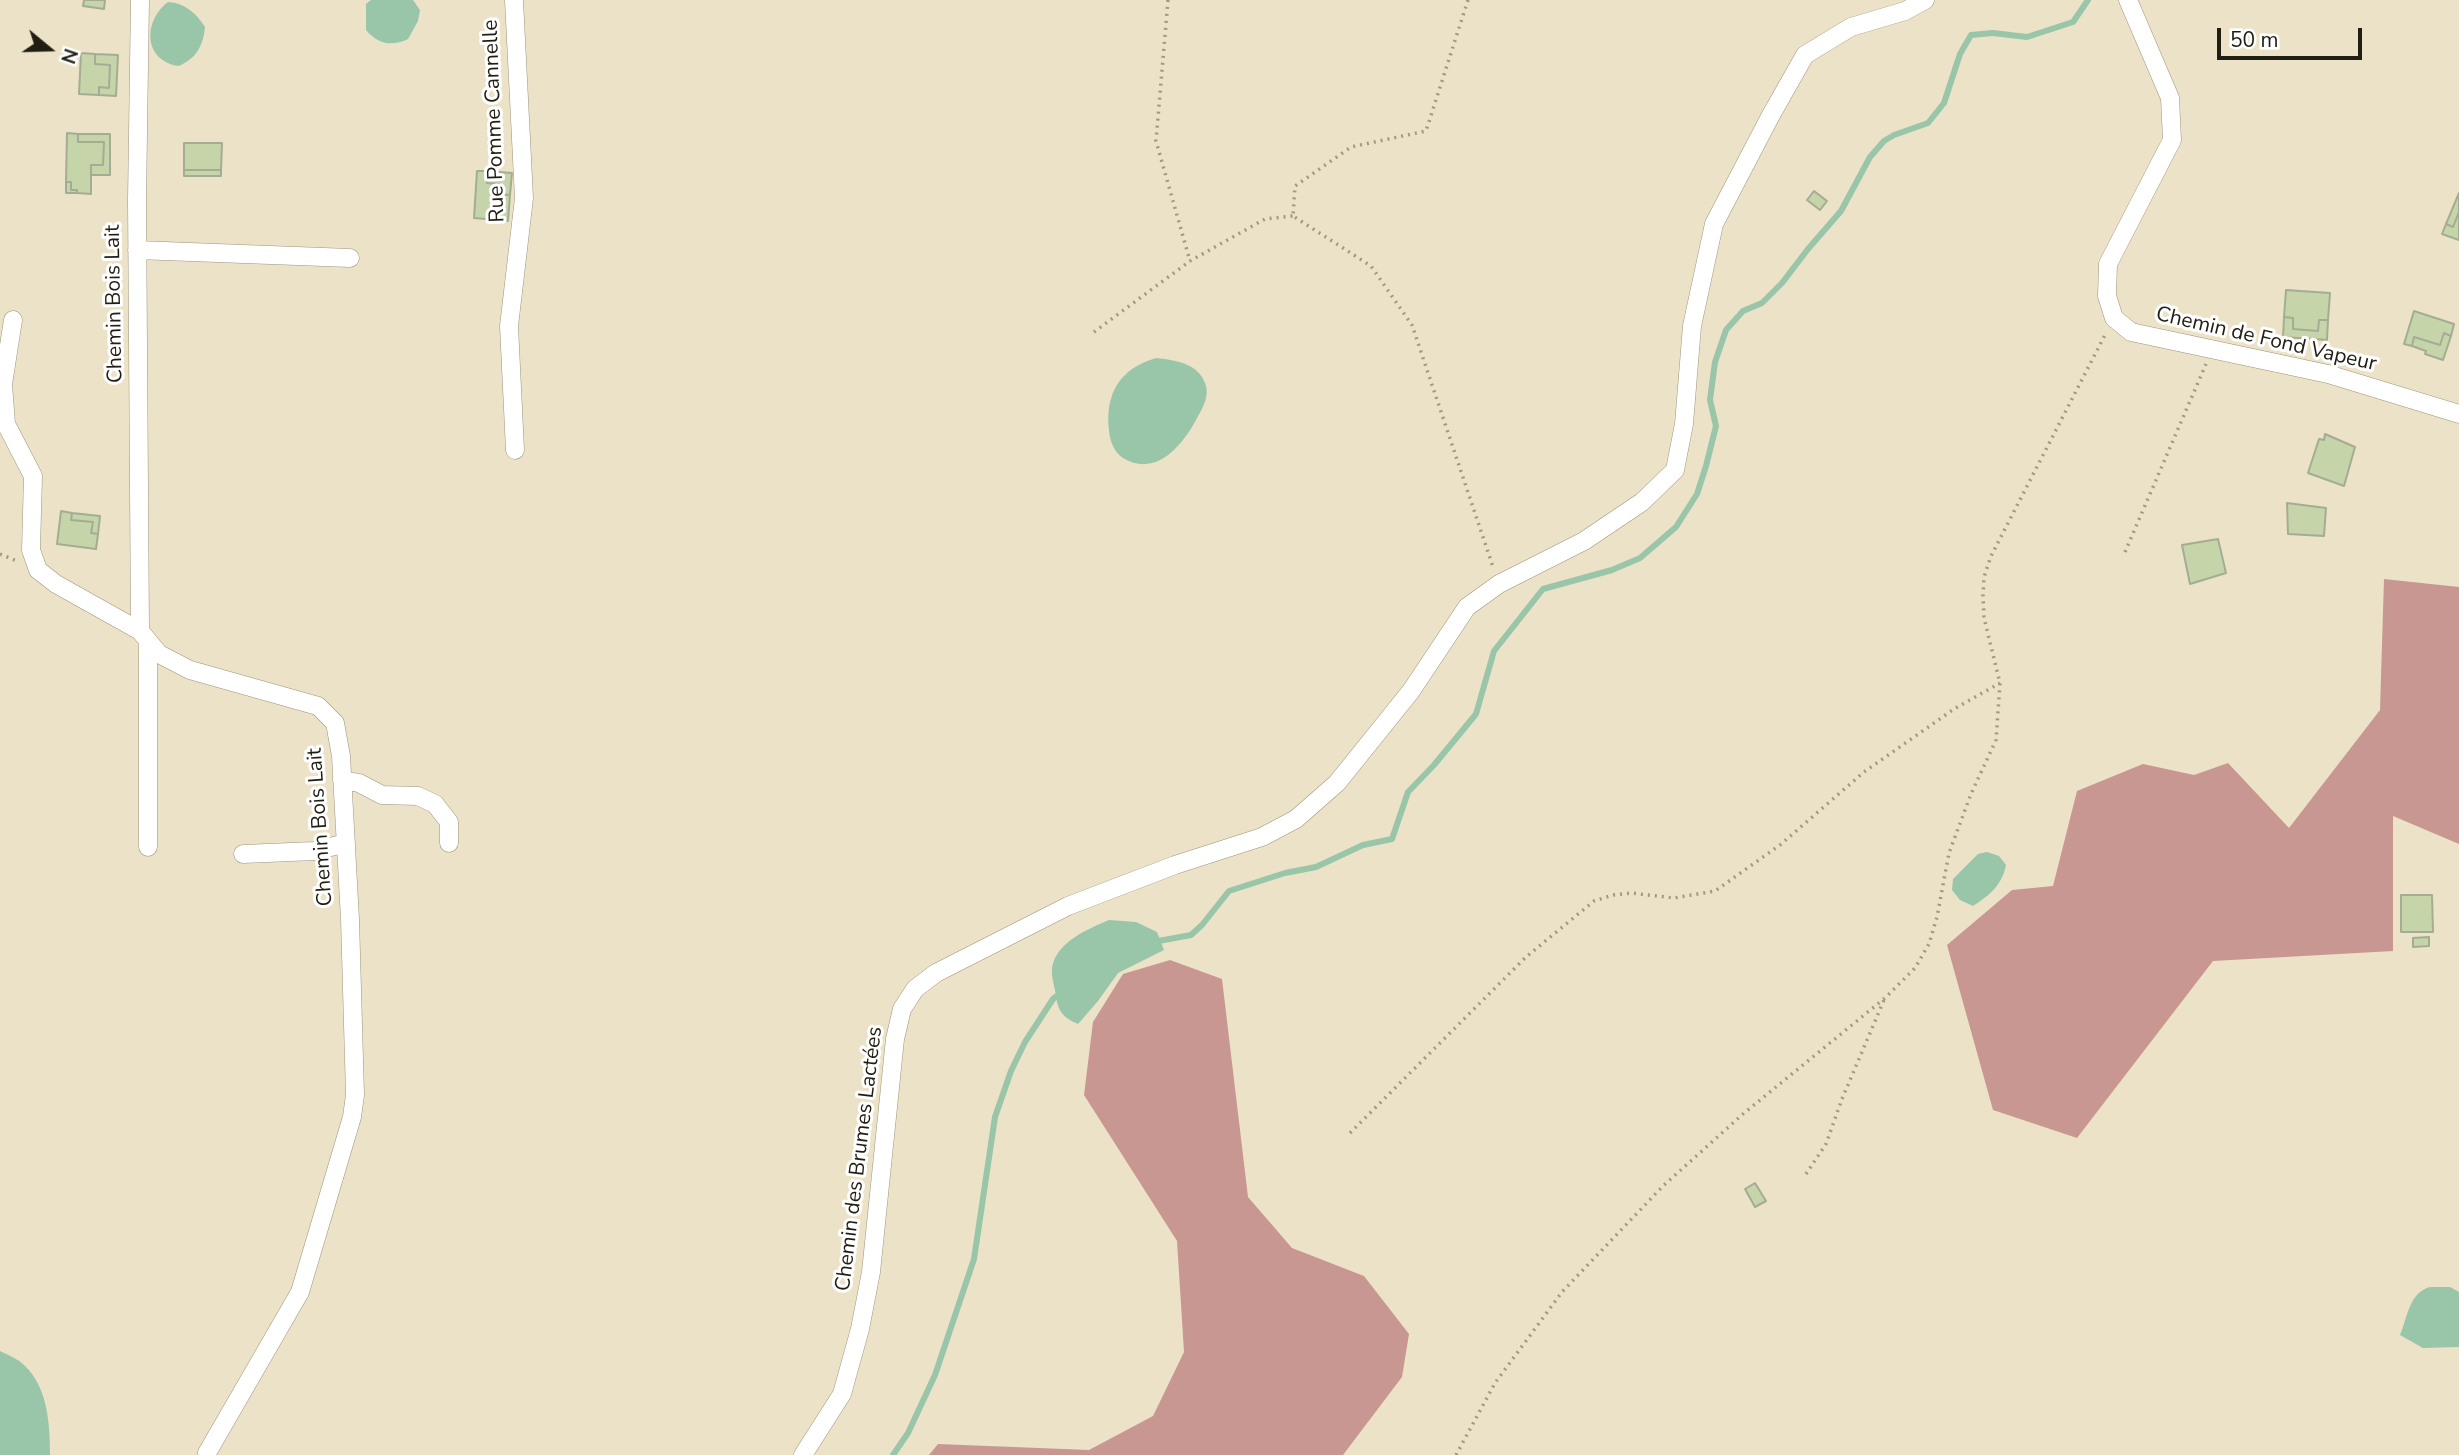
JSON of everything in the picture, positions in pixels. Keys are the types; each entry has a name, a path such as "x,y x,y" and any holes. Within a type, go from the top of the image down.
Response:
{"street":[{"name":"Chemin Bois Lait","path":"140,0 137,250 144,636 159,654 190,670 318,706 335,723 341,756 346,843 355,1095 352,1117 300,1292 207,1453"},
{"name":"Rue Pomme Cannelle","path":"514,0 524,198 509,326 515,450"},
{"name":"Chemin des Brumes Lactées","path":"803,1455 842,1395 860,1329 871,1272 895,1039 902,1009 915,989 936,973 1068,906 1175,864 1262,837 1296,819 1337,783 1387,722 1467,607 1499,584 1584,541 1642,502 1675,470 1684,424 1692,326 1714,225 1771,115 1805,55 1851,27 1905,11 1925,0"},
{"path":"2114,318 2107,296 2108,264 2172,140 2170,98 2128,0"},
{"path":"137,250 349,258"},
{"name":"Chemin de Fond Vapeur","path":"2114,318 2132,332 2329,374 2459,414"},
{"path":"13,320 3,384 6,424 33,476 30,550 38,570 56,584 144,636 148,847"},
{"path":"342,780 359,783 382,795 418,796 435,804 449,822 449,843"},
{"path":"243,854 315,851 346,843"}],"path":[{"path":"1168,0 1156,141 1190,261"},
{"path":"1293,216 1295,186 1351,146 1426,131 1468,0"},
{"path":"1094,332 1190,261 1265,219 1293,216 1371,265 1412,325 1499,584"},
{"path":"1456,1455 1494,1383 1562,1292 1673,1177 1743,1114 1885,998 1914,968 1929,944 1949,853 1971,794 1996,740 2000,683 1984,618 1984,577 2114,318"},
{"path":"2125,552 2212,349"},
{"path":"1350,1133 1527,957 1594,901 1631,893 1674,898 1715,891 1780,845 1864,772 1954,709 2000,683"},
{"path":"1807,1174 1826,1144 1885,998"}],"shaded area":[{"path":"371,0 413,0 420,10 418,21 408,39 385,43 366,30 366,4"},
{"path":"168,2 180,4 190,10 205,27 198,51 179,66 167,63 159,57 153,49 151,39 154,19"},
{"path":"1156,358 1178,362 1197,371 1205,383 1206,397 1191,428 1176,448 1157,461 1135,463 1123,458 1113,446 1109,431 1109,406 1117,385 1124,376 1132,369"},
{"path":"2384,579 2459,587 2459,844 2393,816 2393,951 2213,961 2077,1138 1993,1110 1947,945 2012,890 2053,886 2077,791 2143,764 2194,775 2228,763 2289,828 2380,710"},
{"path":"1987,852 1999,856 2006,865 2002,878 1994,889 1973,906 1960,900 1952,890 1953,879 1978,854"},
{"path":"1109,920 1136,922 1157,932 1164,950 1118,973 1078,1024 1065,1017 1060,1010 1052,968 1066,944 1083,932"},
{"path":"1170,960 1222,979 1248,1197 1292,1248 1364,1276 1409,1334 1402,1377 1343,1455 929,1455 938,1444 1089,1450 1153,1416 1184,1352 1177,1241 1084,1095 1093,1022 1123,974"},
{"path":"2430,1287 2450,1287 2459,1292 2459,1347 2423,1348 2400,1335 2413,1300"},
{"path":"0,1351 22,1363 38,1384 46,1407 50,1455 0,1455"}],"building":[{"path":"84,0 105,0 104,9 83,6"},
{"path":"81,53 95,54 95,64 110,65 109,88 99,87 99,95 79,94"},
{"path":"95,54 118,55 116,96 99,95 99,87 109,88 110,65 95,64"},
{"path":"67,133 78,134 78,142 104,142 103,165 91,165 91,194 77,193 77,190 71,190 71,182 66,182"},
{"path":"78,134 110,134 110,175 91,175 91,165 103,165 104,142 78,142"},
{"path":"184,143 222,143 221,170 184,170"},
{"path":"184,170 221,170 221,176 184,176"},
{"path":"477,171 488,171 487,183 500,184 499,194 510,195 508,221 474,218"},
{"path":"488,171 512,173 510,195 499,194 500,184 487,183"},
{"path":"66,182 71,182 71,190 77,190 77,193 66,193"},
{"path":"1814,191 1827,201 1820,210 1807,200"},
{"path":"2459,193 2459,212 2453,227 2446,224"},
{"path":"2459,212 2459,240 2442,234 2446,224 2453,227"},
{"path":"2286,290 2330,293 2328,320 2319,320 2318,331 2293,329 2293,318 2284,317"},
{"path":"2414,311 2454,324 2451,336 2444,333 2440,345 2414,337 2412,346 2404,344"},
{"path":"2284,317 2293,318 2293,329 2318,331 2319,320 2328,320 2327,340 2283,337"},
{"path":"2444,333 2451,336 2443,360 2412,346 2414,337 2440,345"},
{"path":"2325,434 2355,447 2344,486 2308,473 2319,439 2324,440"},
{"path":"2287,503 2326,508 2324,536 2288,534"},
{"path":"61,511 72,513 71,520 93,522 91,533 98,534 96,549 57,544"},
{"path":"72,513 100,516 98,534 91,533 93,522 71,520"},
{"path":"2218,539 2226,573 2190,584 2182,545"},
{"path":"2401,895 2432,895 2433,932 2401,932"},
{"path":"2429,937 2429,946 2413,947 2413,938"},
{"path":"1755,1183 1766,1201 1755,1207 1745,1189"}],"waterway":[{"path":"1153,942 1191,935 1229,891 1285,873 1316,867 1363,845 1392,839 1408,792 1476,714 1494,651 1543,589 1612,570 1640,558 1676,527 1697,494 1706,466 1716,426 1710,400 1715,362 1726,330 1743,311 1762,303 1782,283 1841,211 1870,157 1884,141 1928,123 1944,103 1960,54 1971,35 1993,33 2027,37 2073,22 2088,0"},
{"path":"893,1455 908,1433 935,1375 974,1259 995,1117 1011,1071 1025,1042 1053,999 1061,993"}]}
